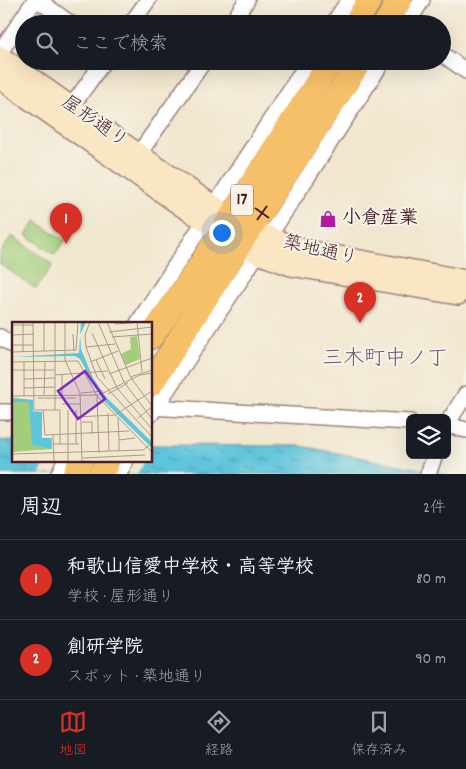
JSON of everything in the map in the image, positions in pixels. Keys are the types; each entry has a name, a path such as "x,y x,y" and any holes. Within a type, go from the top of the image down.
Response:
{"main road":[{"path":"360,15 369,0"},
{"name":"17","path":"152,382 326,70"},
{"name":"17","path":"152,336 236,229 353,70"},
{"path":"75,474 80,462"},
{"path":"102,474 107,462"}],"street":[{"path":"26,15 36,0 58,15"},
{"path":"137,15 148,0"},
{"path":"237,15 248,0"},
{"path":"339,15 348,0"},
{"path":"400,15 422,0"},
{"path":"0,52 15,30"},
{"name":"屋形通り","path":"0,58 15,68"},
{"path":"451,60 466,71"},
{"name":"屋形通り","path":"17,70 138,154 184,197"},
{"path":"71,107 98,70"},
{"path":"138,154 198,70"},
{"path":"305,70 236,229 153,410 406,422"},
{"path":"139,322 236,229 375,70"},
{"name":"屋形通り","path":"0,78 184,197"},
{"name":"築地通り","path":"184,197 291,265 466,296"},
{"name":"築地通り","path":"236,229 308,251 466,281"},
{"path":"0,337 12,345"},
{"path":"451,418 466,394"},
{"path":"451,426 466,430"},
{"path":"428,474 434,459"},
{"path":"59,474 64,462"},
{"path":"119,474 125,462"}],"green space":[{"path":"36,221 65,241 55,255 26,235"},
{"path":"12,236 53,265 36,289 0,264 0,253"}],"water":[{"path":"0,440 12,441 12,462 152,462 152,445 301,446 447,474 0,474"}],"pier":[{"path":"46,462 143,462 137,474 40,474"}],"place":[{"name":"小倉産業","path":"328,219"},
{"name":"和歌山信愛中学校・高等学校","path":"66,244"},
{"name":"創研学院","path":"360,323"}],"district":[{"name":"三木町中ノ丁","path":"385,360"}]}
